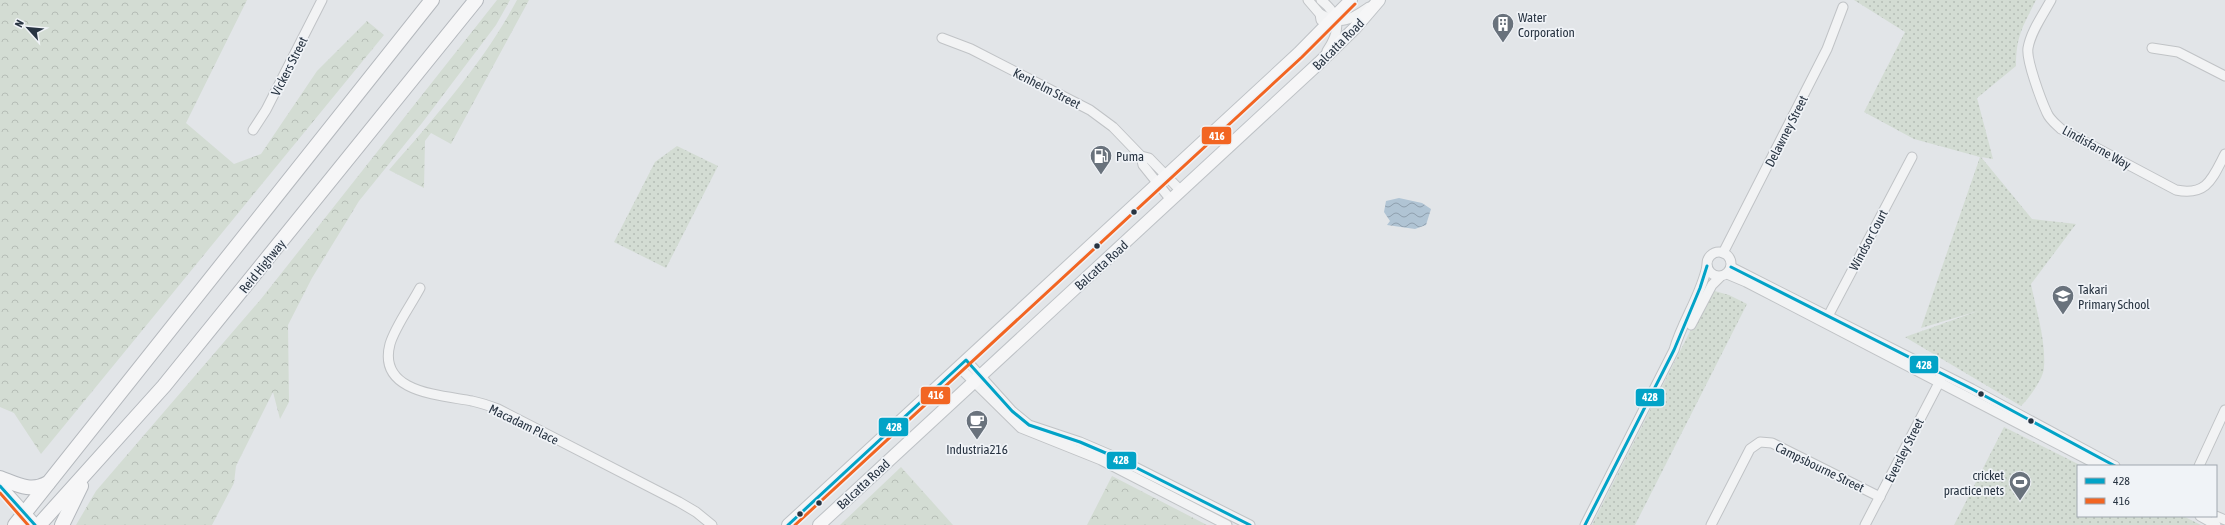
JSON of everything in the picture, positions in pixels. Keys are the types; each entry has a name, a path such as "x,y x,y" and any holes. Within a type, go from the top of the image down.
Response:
{"highway":[{"path":"15,525 432,0"},
{"name":"Reid Highway","path":"39,525 164,386 476,0"},
{"path":"62,525 90,467"},
{"path":"0,478 24,488 35,488 48,483"}],"main road":[{"name":"Balcatta Road","path":"820,525 1319,63 1355,28 1378,0"},
{"name":"Balcatta Road","path":"788,525 962,363 1167,176 1315,38 1349,2"},
{"path":"0,486 34,525"}],"street":[{"name":"Vickers Street","path":"253,130 266,110 322,0"},
{"path":"1308,0 1320,14 1321,24 1315,38"},
{"path":"1322,0 1335,17 1341,22 1353,18 1378,0"},
{"name":"Lindisfarne Way","path":"2051,0 2030,40 2028,50 2030,61 2047,113 2057,125 2176,190 2190,192 2204,188 2212,179 2225,154"},
{"name":"Delawney Street","path":"1724,253 1827,50 1843,7"},
{"path":"1320,14 1335,17"},
{"path":"1319,63 1333,42 1337,31 1335,17"},
{"name":"Kenhelm Street","path":"942,38 971,49 1090,110 1113,127 1141,156 1149,158 1181,191"},
{"path":"2152,48 2178,52 2225,76"},
{"name":"Kenhelm Street","path":"1141,156 1142,165 1171,200"},
{"name":"Windsor Court","path":"1827,320 1912,157"},
{"path":"1586,525 1674,350 1678,337 1700,292 1707,261 1712,254 1724,253 1729,257 1726,273 1712,285 1682,341 1674,350"},
{"path":"1707,266 1710,273 1726,273 1827,320 2113,465"},
{"name":"Macadam Place","path":"420,288 389,349 388,356 390,367 400,381 424,393 474,401 498,409 679,502 696,512 712,525"},
{"path":"962,363 1021,428 1101,460 1227,525"},
{"path":"1941,378 2098,465"},
{"name":"Eversley Street","path":"1865,525 1941,378"},
{"path":"977,379 1029,425 1080,442 1114,457 1250,525"},
{"path":"2199,465 2225,410"},
{"name":"Campsbourne Street","path":"1711,525 1750,449 1760,442 1772,442 1880,497"},
{"path":"2197,465 2203,455"},
{"path":"2202,517 2216,525"}],"green space":[{"path":"0,0 247,0 186,123 234,164 261,154 317,71 367,21 384,35 41,454 14,413 0,407"},
{"path":"497,0 510,0 496,25 422,123 359,201 312,278 288,325 289,402 280,419 273,392 236,466 234,483 212,525 76,525 96,491 261,299"},
{"path":"517,0 529,0 451,144 431,133 425,141 424,188 389,170 441,109 474,67 490,45"},
{"path":"1854,0 2036,0 2021,32 2017,47 2016,66 1977,98 1993,159 1981,157 2032,219 2076,224 2031,284 2044,346 2044,367 2042,377 2032,393 2021,406 1905,337 1978,311 1921,328 1980,157 1914,139 1864,112 1905,32"},
{"path":"677,146 718,166 666,268 614,242 655,162"},
{"path":"1711,290 1729,295 1747,304 1635,525 1592,525"},
{"path":"2004,427 2080,465 2077,465 2077,517 2185,517 2201,525 1954,525"},
{"path":"901,467 953,525 840,525"},
{"path":"1112,476 1207,525 1087,525"}],"water":[{"path":"1399,198 1422,203 1431,209 1426,225 1415,229 1387,225 1390,221 1384,212 1386,201"}],"transit line":[{"name":"416","path":"795,525 1302,57 1355,4"},
{"name":"428","path":"1585,525 1674,350 1700,288 1707,266"},
{"name":"428","path":"1731,267 1972,389 2113,465"},
{"name":"428","path":"788,525 966,360 1012,411 1029,425 1080,442 1115,457 1250,525"},
{"name":"428","path":"0,486 35,525"},
{"name":"416","path":"0,493 28,525"}],"place":[{"name":"Water Corporation","path":"1503,44"},
{"name":"Puma","path":"1101,176"},
{"name":"Takari Primary School","path":"2063,316"},
{"name":"Industria216","path":"977,440"},
{"name":"cricket practice nets","path":"2020,502"}]}
